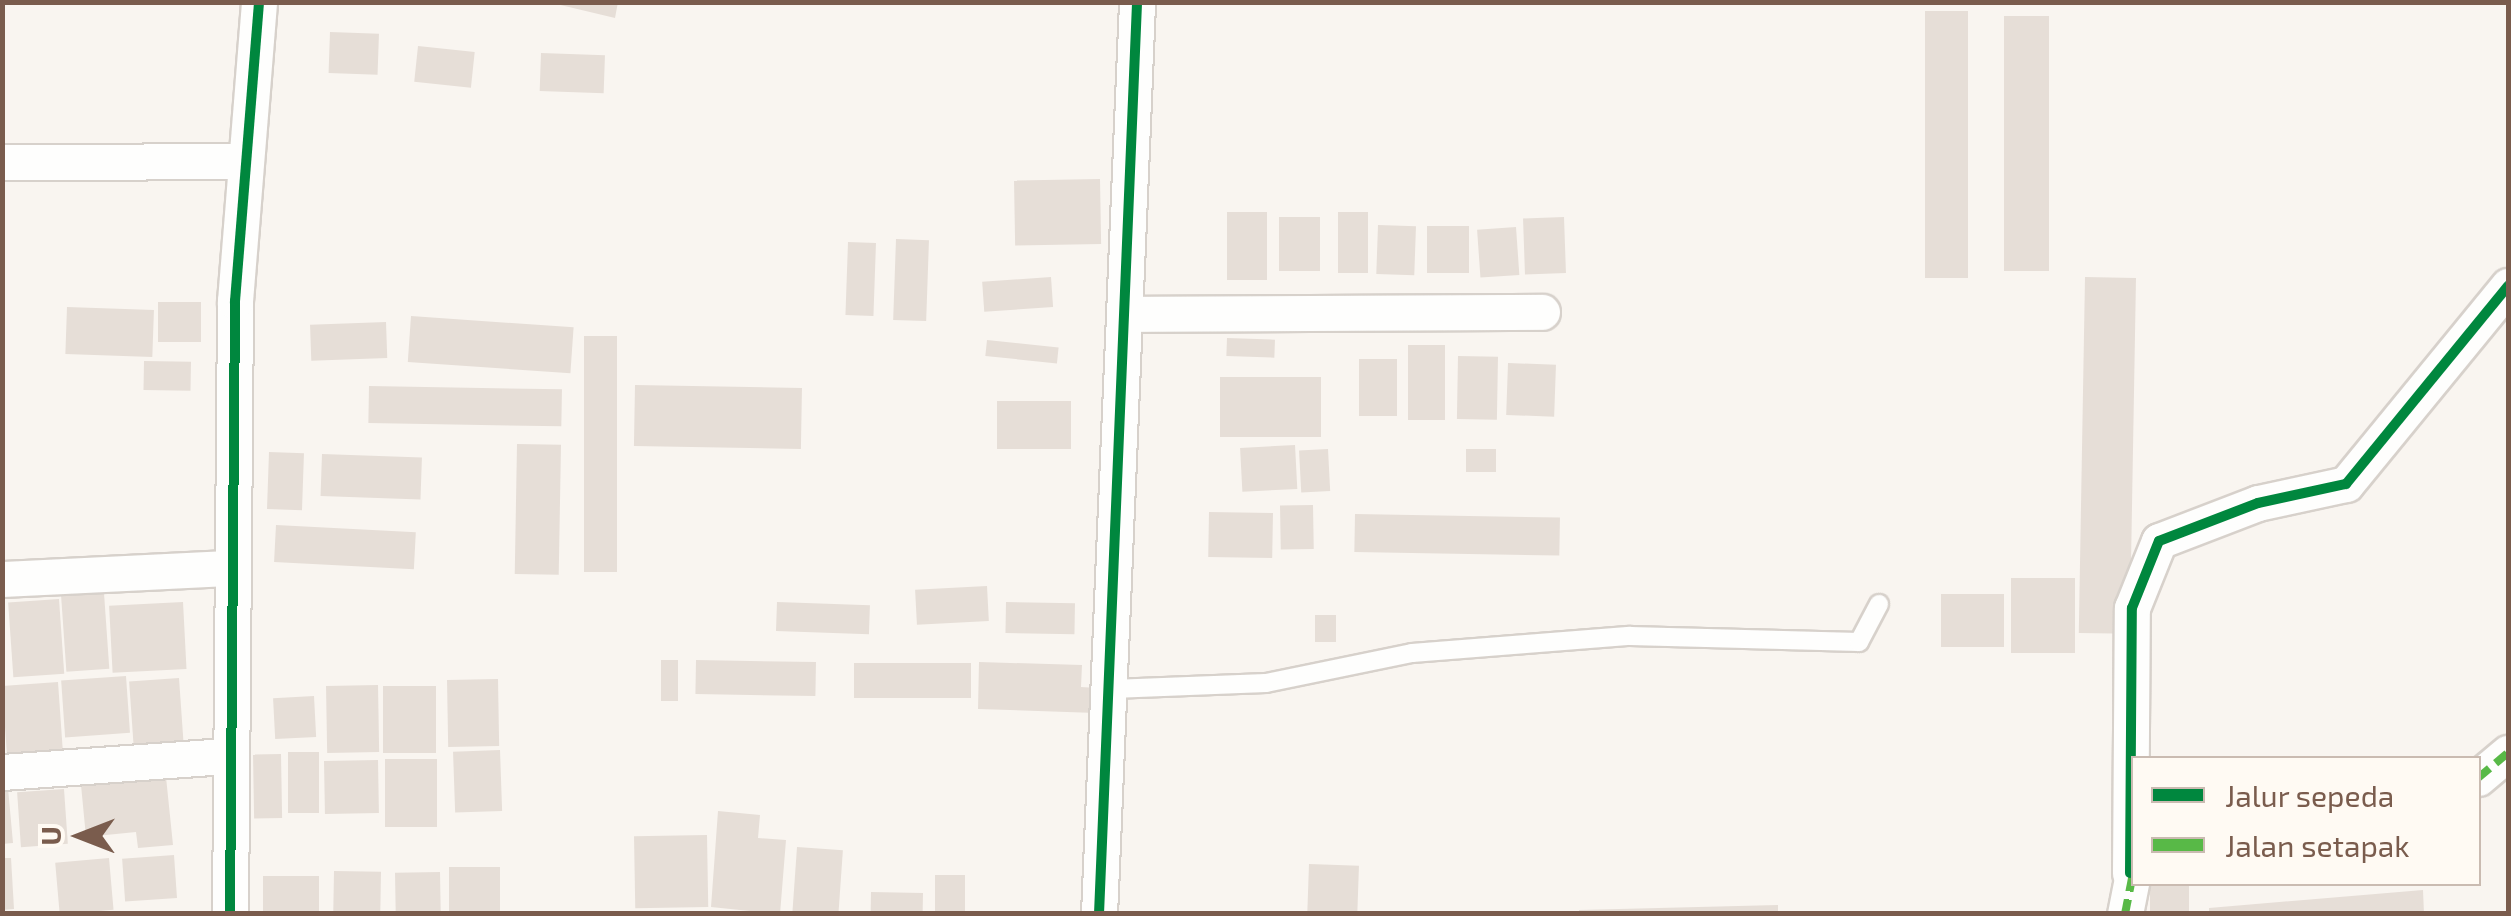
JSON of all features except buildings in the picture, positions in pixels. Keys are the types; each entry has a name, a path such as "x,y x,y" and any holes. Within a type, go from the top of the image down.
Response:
{"street":[{"path":"230,914 227,756 231,568 244,161 259,2"},
{"path":"1098,914 1112,690 1137,2"},
{"path":"2,162 244,161"},
{"path":"2132,756 2132,608 2158,541 2258,502 2346,484 2508,286"},
{"path":"1127,314 1542,312"},
{"path":"2,579 231,568"},
{"path":"2481,776 2508,753"},
{"path":"2,772 227,756"},
{"path":"2125,914 2131,876"}],"lane":[{"path":"1112,690 1266,683 1412,654 1630,636 1859,642 1878,604"}],"marked path":[{"path":"2481,776 2508,753"},
{"path":"2125,914 2131,883"}],"cycle path":[{"path":"230,914 235,301 259,2"},
{"path":"1099,914 1137,2"},
{"path":"2130,873 2132,608 2159,541 2258,503 2346,484 2508,286"}]}
